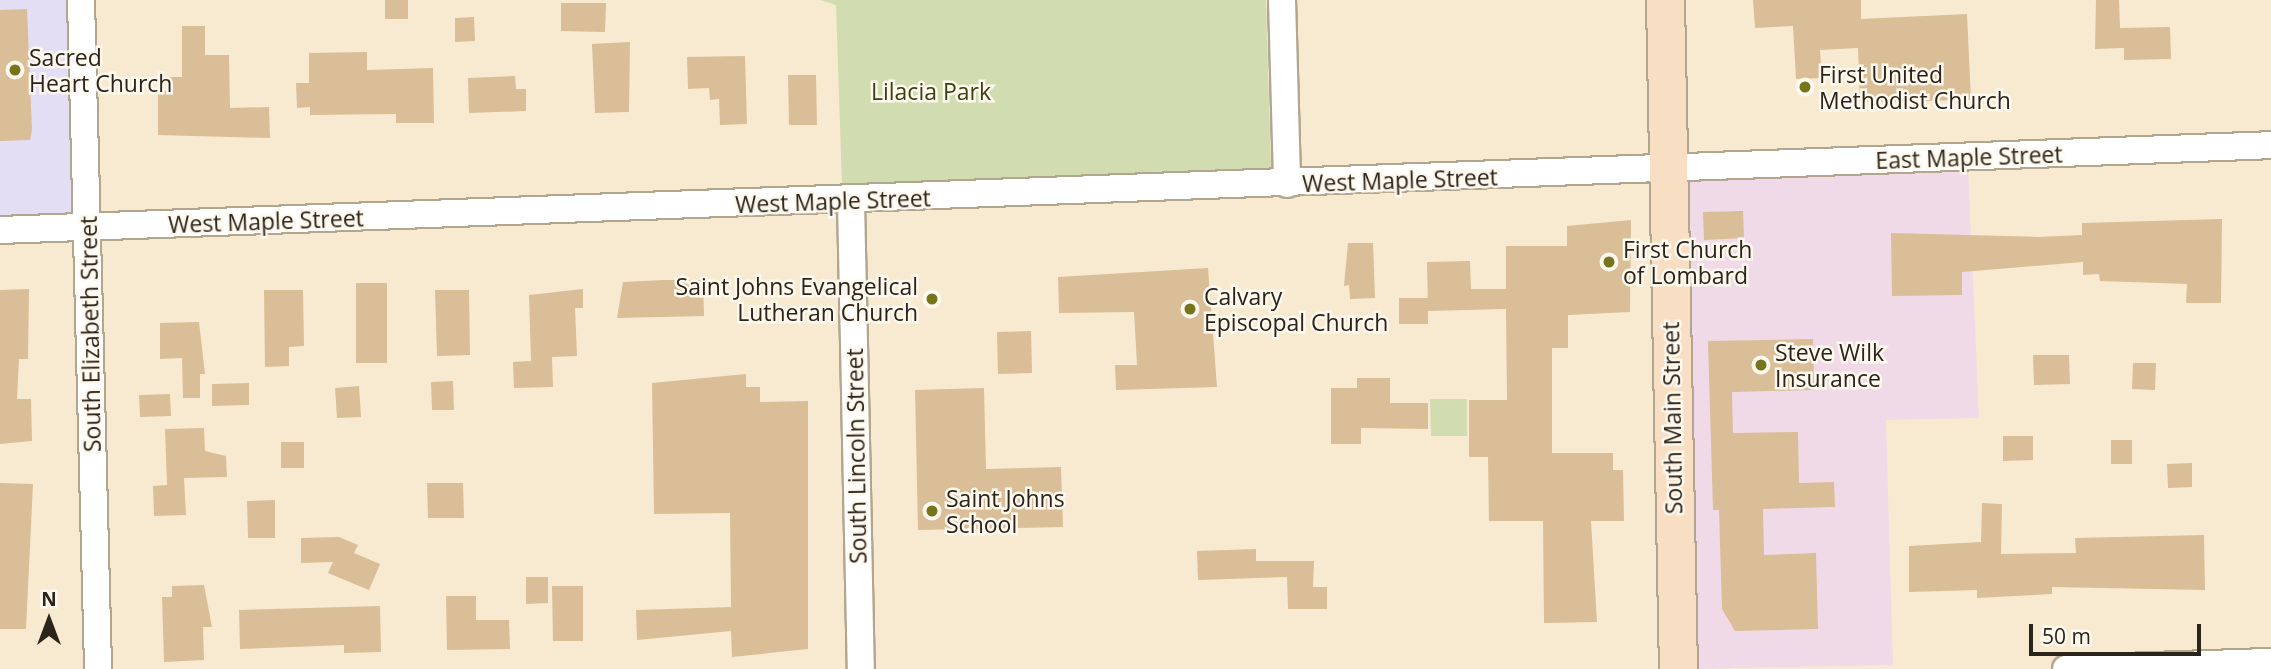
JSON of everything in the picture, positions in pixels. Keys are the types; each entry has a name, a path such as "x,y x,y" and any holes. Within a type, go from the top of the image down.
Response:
{"main road":[{"name":"South Main Street","path":"1665,0 1666,170 1678,669"}],"street":[{"name":"South Elizabeth Street","path":"82,0 98,669"},
{"path":"1282,0 1287,184"},
{"name":"East Maple Street","path":"1666,170 2271,145"},
{"name":"West Maple Street","path":"0,230 1666,170"},
{"name":"South Lincoln Street","path":"851,201 860,669"},
{"path":"2066,669 2271,662"}],"shaded area":[{"path":"0,0 68,0 73,217 0,220"},
{"path":"1968,166 1979,418 1886,420 1893,665 1693,669 1676,180"}],"green space":[{"name":"Lilacia Park","path":"820,0 1266,0 1271,169 842,186 836,5"},
{"path":"1430,399 1467,399 1467,436 1431,436"}],"building":[{"path":"385,0 408,0 408,19 385,19"},
{"path":"1753,0 1861,0 1861,19 1967,14 1971,100 1860,102 1858,48 1820,50 1822,78 1796,79 1793,26 1755,28"},
{"path":"2096,0 2119,0 2120,28 2170,27 2171,59 2124,60 2124,48 2095,49"},
{"path":"561,3 606,3 605,32 561,31"},
{"name":"Sacred Heart Church","path":"27,9 32,130 30,140 0,141 0,10"},
{"path":"474,17 475,41 455,42 455,18"},
{"path":"182,26 205,26 205,55 229,55 230,108 269,107 270,138 158,135 158,92 167,91 167,77 182,77"},
{"path":"630,42 629,112 595,113 592,44"},
{"path":"367,52 367,70 433,68 434,123 396,123 396,114 310,115 310,107 297,108 296,83 309,83 309,53"},
{"path":"745,56 747,124 720,125 719,99 710,100 709,88 688,89 687,57"},
{"path":"788,75 816,75 817,125 789,125"},
{"path":"515,76 516,89 526,89 526,111 469,113 468,78"},
{"path":"1743,211 1744,238 1704,240 1703,212"},
{"path":"2222,219 2221,303 2186,303 2187,284 2100,281 2099,274 2083,275 2083,262 1962,272 1962,295 1892,296 1891,233 2039,237 2082,235 2082,223"},
{"path":"1631,220 1630,312 1568,315 1568,348 1552,348 1552,453 1613,453 1613,470 1623,470 1624,521 1591,521 1597,622 1544,623 1543,521 1489,521 1488,457 1469,457 1469,400 1507,400 1506,309 1428,311 1427,262 1470,261 1471,289 1506,289 1506,246 1567,246 1567,226"},
{"path":"1348,243 1373,243 1375,298 1350,299 1349,285 1344,286"},
{"path":"1208,268 1217,387 1116,390 1115,365 1137,365 1134,312 1059,313 1058,277"},
{"path":"703,280 704,316 617,318 623,282"},
{"path":"356,283 387,283 387,363 356,363"},
{"path":"29,289 28,359 19,359 17,399 31,399 32,441 0,444 0,290"},
{"path":"583,289 583,308 575,308 577,356 552,357 553,387 514,388 513,362 531,361 529,295"},
{"path":"264,290 303,290 304,346 289,347 289,366 265,367"},
{"path":"435,290 469,290 470,355 437,356"},
{"path":"1399,298 1428,298 1428,324 1399,324"},
{"path":"199,322 205,374 200,374 200,398 183,398 182,358 160,359 160,323"},
{"path":"1031,331 1032,373 998,374 997,332"},
{"path":"1813,339 1814,390 1732,392 1733,433 1798,432 1799,483 1834,482 1835,507 1763,509 1764,555 1816,553 1818,629 1735,631 1722,609 1719,510 1713,510 1708,341"},
{"path":"2033,355 2069,355 2070,384 2034,385"},
{"path":"2133,363 2156,363 2155,390 2132,389"},
{"path":"746,374 746,387 760,387 760,402 808,401 808,649 732,657 731,631 637,640 636,610 731,607 730,513 654,514 652,383"},
{"path":"1357,378 1390,378 1390,403 1428,403 1428,429 1361,428 1361,444 1331,444 1331,388 1357,388"},
{"path":"453,381 454,410 432,410 431,382"},
{"path":"249,383 249,405 212,406 212,384"},
{"path":"359,386 361,417 337,418 335,388"},
{"path":"984,388 986,469 1061,467 1063,527 918,530 915,390"},
{"path":"170,394 171,416 140,417 139,395"},
{"path":"204,428 205,451 226,456 227,477 184,478 186,515 154,516 153,486 167,485 165,429"},
{"path":"2003,436 2033,436 2033,460 2003,461"},
{"path":"2111,440 2132,440 2132,464 2111,464"},
{"path":"281,442 304,442 304,468 281,468"},
{"path":"2192,463 2192,487 2168,488 2167,464"},
{"path":"0,483 33,484 26,629 0,629"},
{"path":"427,483 463,483 464,518 428,518"},
{"path":"275,500 275,538 248,538 247,501"},
{"path":"1982,503 2002,504 2001,554 2076,553 2075,538 2204,535 2205,590 2052,587 2052,594 1977,598 1977,590 1909,592 1909,546 1981,542"},
{"path":"339,537 358,545 354,553 380,564 369,590 328,573 333,562 301,563 301,538"},
{"path":"1256,549 1256,561 1314,561 1313,587 1327,587 1327,609 1288,609 1287,577 1198,580 1197,551"},
{"path":"526,577 548,577 548,603 526,604"},
{"path":"204,585 212,627 203,627 204,660 164,662 162,597 172,597 172,586"},
{"path":"552,586 583,586 583,641 553,641"},
{"path":"446,596 476,596 476,620 509,620 510,649 447,650"},
{"path":"380,606 381,652 344,653 344,645 240,649 239,610"}],"place":[{"name":"Sacred Heart Church","path":"15,70"},
{"name":"First United Methodist Church","path":"1805,87"},
{"name":"First Church of Lombard","path":"1609,262"},
{"name":"Saint Johns Evangelical Lutheran Church","path":"932,299"},
{"name":"Calvary Episcopal Church","path":"1190,309"},
{"name":"Steve Wilk Insurance","path":"1761,365"},
{"name":"Saint Johns School","path":"932,511"}]}
